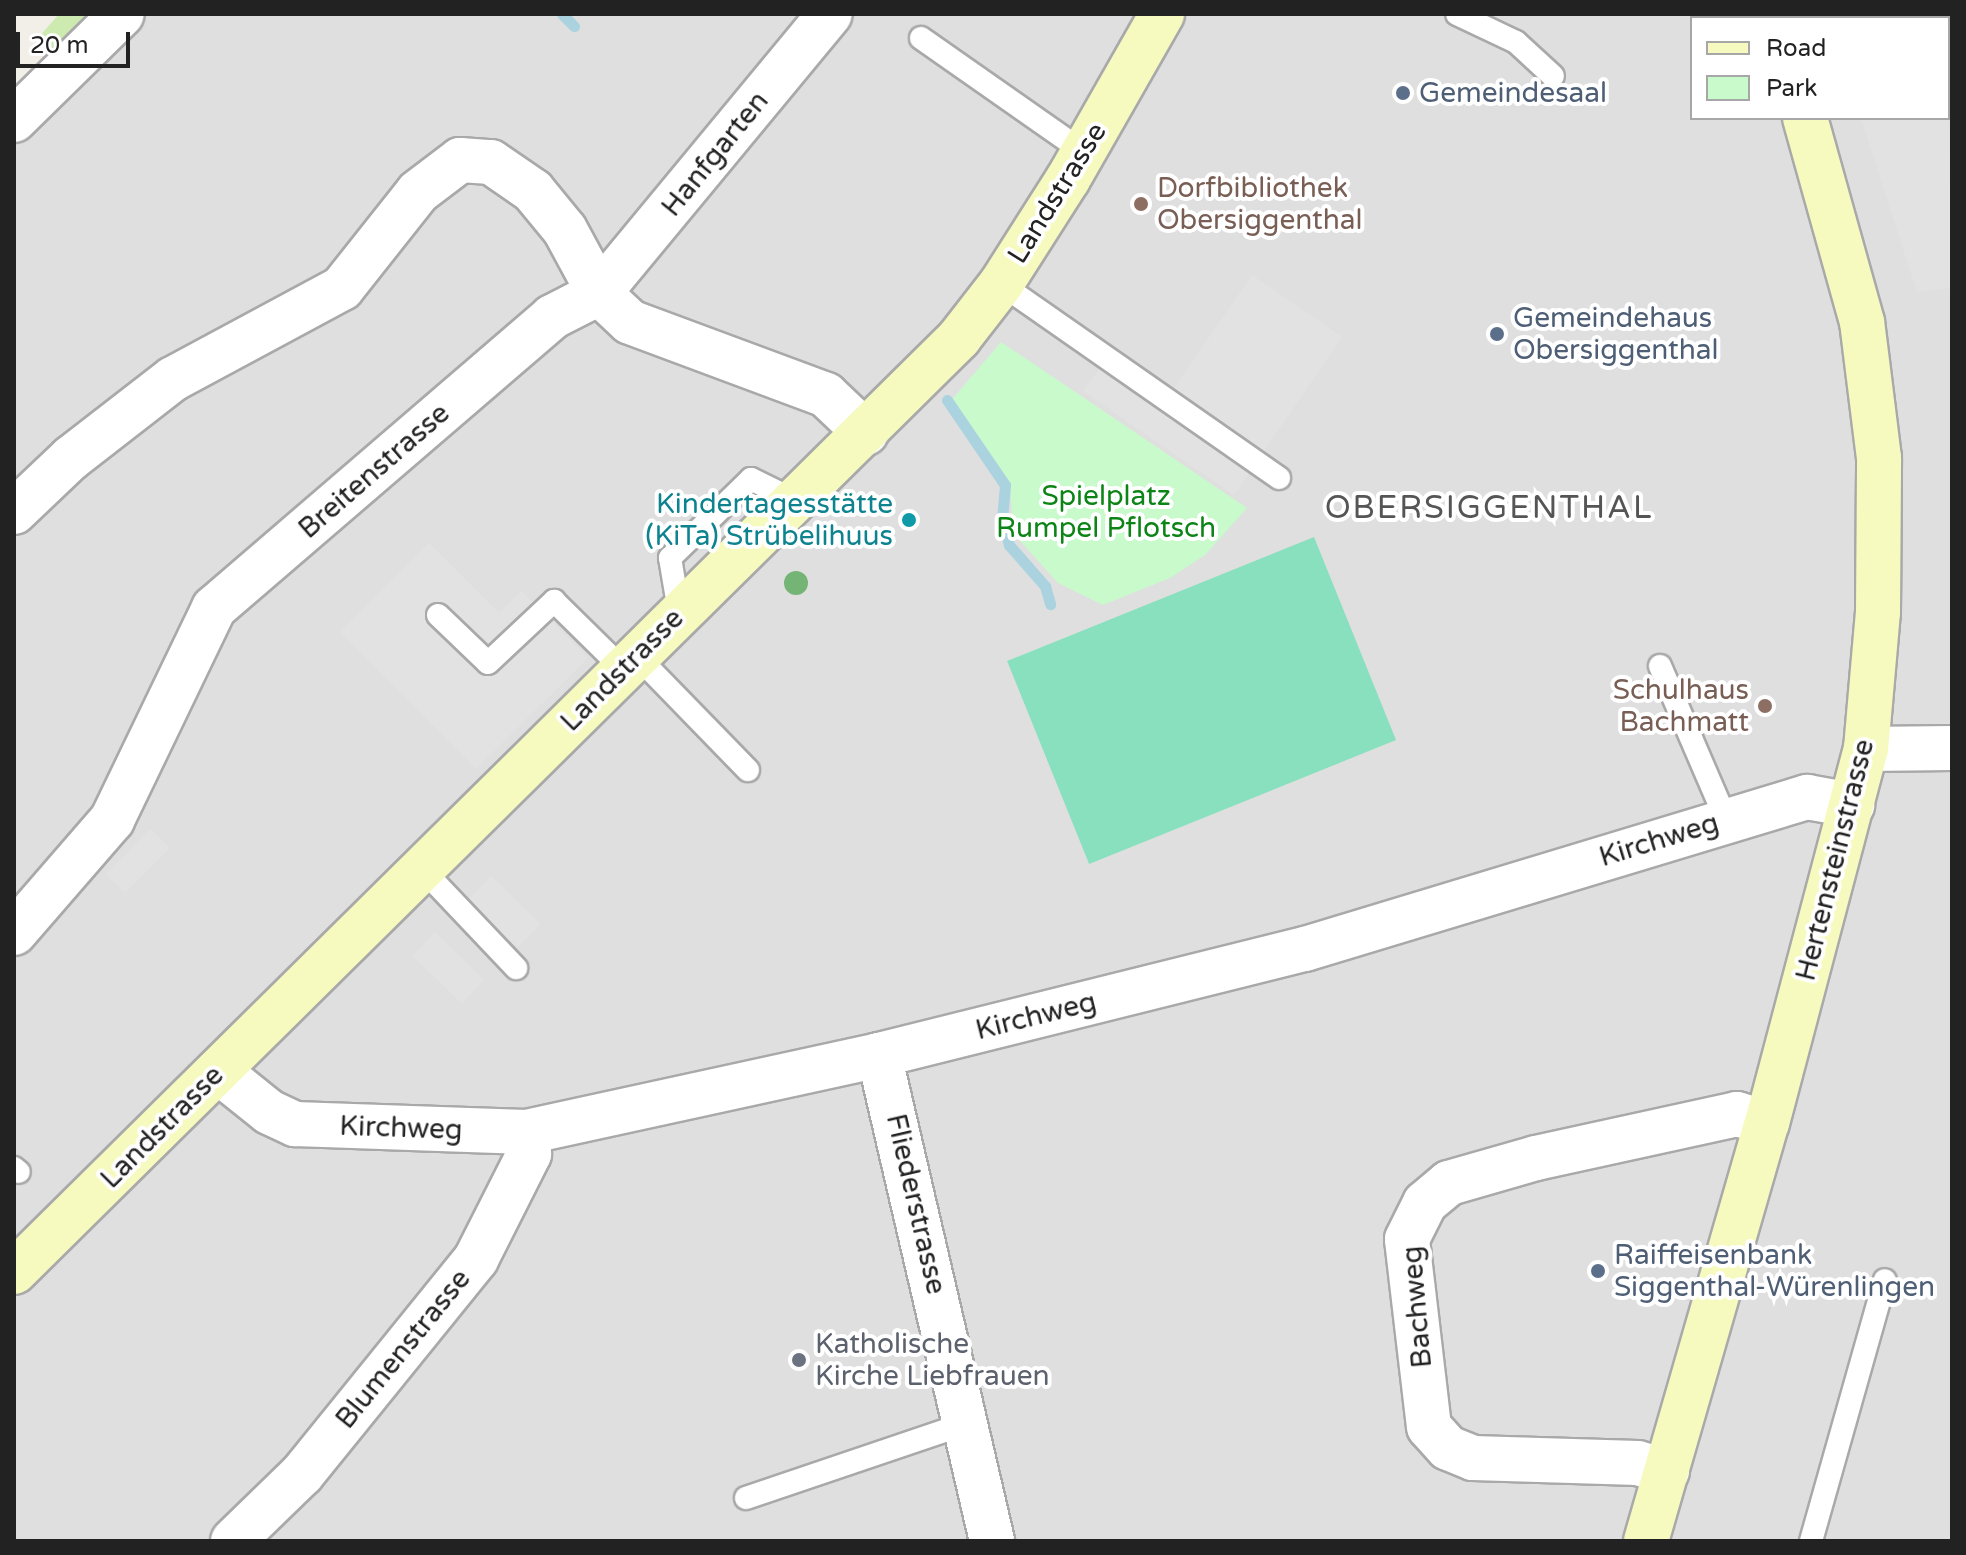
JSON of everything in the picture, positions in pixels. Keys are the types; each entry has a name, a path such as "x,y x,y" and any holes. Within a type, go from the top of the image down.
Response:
{"main road":[{"name":"Landstrasse","path":"15,1270 424,871 679,611 866,433 959,338 1001,284 1084,152 1156,16"},
{"name":"Hertensteinstrasse","path":"1646,1541 1767,1123 1866,749 1878,612 1879,458 1862,322 1806,120"}],"street":[{"path":"14,120 122,14"},
{"name":"Hanfgarten","path":"599,293 830,14"},
{"path":"14,512 71,458 173,379 342,288 418,192 460,160 491,162 533,191 565,230 599,293 630,322 826,395 866,433"},
{"name":"Breitenstrasse","path":"14,933 112,820 214,608 552,317 599,293"},
{"path":"1866,749 1952,748"},
{"name":"Kirchweg","path":"218,1071 269,1112 295,1124 526,1132 879,1055 1305,949 1726,819 1807,797 1852,805"},
{"name":"Fliederstrasse","path":"879,1055 992,1541"},
{"name":"Bachweg","path":"1667,1471 1638,1463 1473,1458 1448,1448 1429,1427 1407,1239 1425,1203 1449,1183 1536,1158 1737,1114 1767,1123"},
{"name":"Blumenstrasse","path":"233,1541 302,1474 476,1259 529,1154 526,1132"}],"lane":[{"path":"1457,14 1516,42 1553,76"},
{"path":"921,38 1084,152"},
{"path":"1001,284 1279,478"},
{"path":"438,615 488,663 554,601 629,661 748,770"},
{"path":"1660,666 1726,819"},
{"path":"424,871 516,968"},
{"path":"1811,1541 1885,1280"},
{"path":"746,1498 967,1423"}],"shaded area":[{"path":"135,14 1952,14 1952,1541 14,1541 14,142"},
{"path":"1862,120 1949,120 1952,288 1917,292"},
{"path":"1252,275 1342,337 1234,495 1083,391 1099,369 1159,410"},
{"path":"429,543 499,613 521,591 588,658 476,769 340,632"},
{"path":"151,829 170,848 125,893 106,874"},
{"path":"491,876 541,924 518,948 468,900"},
{"path":"435,932 485,980 462,1004 412,956"}],"green space":[{"path":"59,14 106,14 62,61 38,38"},
{"name":"Spielplatz Rumpel Pflotsch","path":"1001,342 1247,508 1205,555 1170,578 1103,605 1058,583 1013,533 1010,483 949,403"},
{"path":"1314,537 1396,740 1089,864 1007,661"}],"waterway":[{"path":"562,14 574,26"},
{"path":"947,400 1005,485 1002,519 1009,545 1045,586 1050,604"}],"place":[{"name":"Gemeindesaal","path":"1403,93"},
{"name":"Dorfbibliothek Obersiggenthal","path":"1141,204"},
{"name":"Gemeindehaus Obersiggenthal","path":"1497,334"},
{"name":"Kindertagesstätte (KiTa) Strübelihuus","path":"909,520"},
{"name":"Schulhaus Bachmatt","path":"1765,706"},
{"name":"Raiffeisenbank Siggenthal-Würenlingen","path":"1598,1271"},
{"name":"Katholische Kirche Liebfrauen","path":"799,1360"}],"district":[{"name":"OBERSIGGENTHAL","path":"1489,508"}]}
